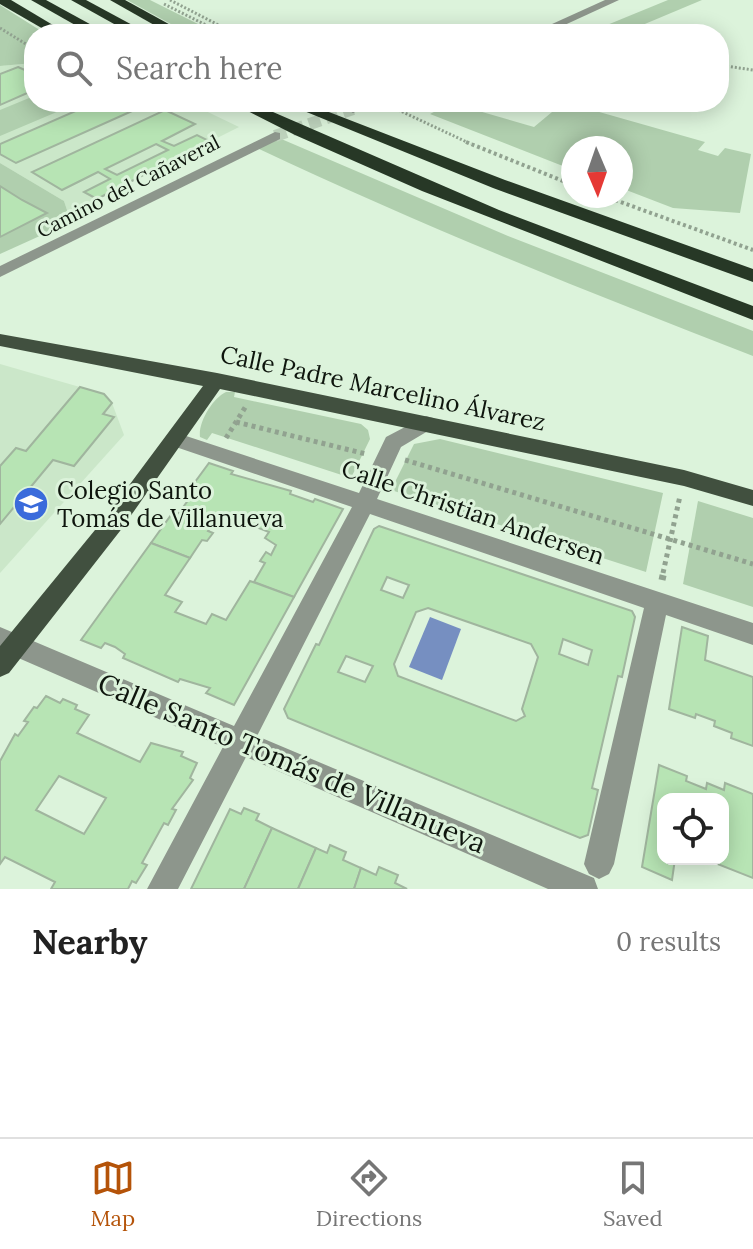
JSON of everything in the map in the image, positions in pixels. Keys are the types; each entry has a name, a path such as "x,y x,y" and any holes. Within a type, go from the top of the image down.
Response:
{"highway":[{"path":"2,0 44,24"},
{"path":"37,0 82,24"},
{"path":"77,0 123,24"},
{"path":"116,0 161,24"},
{"path":"260,112 470,205 753,313"},
{"path":"322,112 499,184 753,276"}],"main road":[{"name":"Calle Padre Marcelino Álvarez","path":"0,340 426,423 684,478 753,498"},
{"path":"6,649 177,440 217,380"}],"street":[{"path":"559,24 614,0"},
{"name":"Camino del Cañaveral","path":"0,272 275,136"},
{"path":"383,414 398,450"},
{"path":"162,889 365,503 398,450 426,423"},
{"name":"Calle Christian Andersen","path":"177,440 753,634"},
{"path":"599,864 655,609"},
{"name":"Calle Santo Tomás de Villanueva","path":"6,649 241,741 583,889"}],"path":[{"path":"156,0 204,24"},
{"path":"170,0 217,24"},
{"path":"0,28 24,43"},
{"path":"729,66 753,70"},
{"path":"403,112 561,180"},
{"path":"633,207 753,250"},
{"path":"224,441 251,398"},
{"path":"236,422 367,454"},
{"path":"398,450 753,564"},
{"path":"661,581 681,492"}],"shaded area":[{"path":"127,0 150,0 198,24 171,24"},
{"path":"668,0 702,0 645,24 609,24"},
{"path":"0,5 30,24 24,24 24,64 0,66"},
{"path":"24,64 24,112 208,112 239,127 68,213 64,201 0,163 0,66"},
{"path":"24,100 24,112 57,112 0,136 0,110"},
{"path":"482,112 534,127 552,112 599,112 705,142 698,150 718,156 725,148 751,154 740,213 673,208 633,193 633,136 561,136 561,165 430,114"},
{"path":"279,138 508,236 753,331 753,356 503,256 257,148"},
{"path":"0,163 64,201 68,213 53,230 0,254"},
{"name":"Colegio Santo Tomás de Villanueva","path":"0,364 104,394 112,403 124,435 0,573"},
{"path":"226,392 235,392 234,397 361,424 368,430 370,439 351,478 212,433 207,440 200,437 201,424 207,411"},
{"path":"440,439 663,493 646,572 391,490 414,444"},
{"path":"698,501 753,518 753,607 683,584"}],"water":[{"path":"430,617 461,629 442,680 409,667"}],"building":[{"path":"18,67 24,70 24,94 0,105 0,74"},
{"path":"73,112 130,112 16,163 0,154 0,144"},
{"path":"161,112 169,112 195,124 162,141 174,146 197,135 209,141 97,199 84,192 110,179 98,172 62,190 32,172","holes":["156,144 168,150 117,175 105,169"]},
{"path":"0,186 22,200 47,213 0,237"},
{"path":"80,387 104,394 112,403 103,414 114,417 74,466 53,460 0,524 0,466 16,448 26,451"},
{"path":"209,463 233,471 231,474 343,509 294,597 254,582 265,563 260,561 266,552 271,555 276,545 265,538 269,532 230,517 225,525 214,522 208,531 213,533 207,541 202,540 190,558 151,543 171,515 176,517 189,499 184,497"},
{"path":"379,526 632,611 635,617 622,677 618,676 592,788 598,790 588,835 580,838 288,718 284,709 316,644 319,645 374,529","holes":["387,577 409,585 403,598 381,590","428,608 531,644 538,657 522,709 525,716 516,721 398,676 394,664 416,612","563,639 592,650 588,665 559,654","346,656 373,666 365,682 338,672"]},
{"path":"151,543 190,558 165,595 182,602 175,612 206,624 212,614 226,620 250,581 294,597 234,705 206,693 210,688 180,679 178,682 123,658 125,654 115,647 105,643 101,648 81,640"},
{"path":"682,627 708,636 705,660 753,677 753,746 731,738 732,733 714,726 715,721 669,709"},
{"path":"46,696 60,703 63,699 77,705 75,709 89,715 77,733 140,762 151,743 183,752 181,756 197,763 190,778 193,780 172,809 176,810 168,825 164,823 142,863 147,865 136,883 132,881 128,889 51,889 55,882 5,857 0,864 0,761 15,734 18,736 28,722 24,721 34,707 37,708","holes":["59,776 106,798 84,834 36,810"]},
{"path":"659,765 687,776 686,781 706,789 707,783 724,790 725,783 753,794 753,878 720,865 729,865 729,793 657,793 657,865 674,865 672,880 642,867"},
{"path":"244,808 259,814 256,820 272,828 244,889 191,889 230,809 241,814"},
{"path":"272,828 316,848 298,889 244,889"},
{"path":"330,845 346,852 343,860 361,868 354,889 298,889 316,848 327,853"},
{"path":"379,867 398,875 395,883 407,889 354,889 361,868 376,875"}],"tunnel":[{"path":"275,136 344,112"}],"place":[{"name":"Colegio Santo Tomás de Villanueva","path":"31,504"}]}
